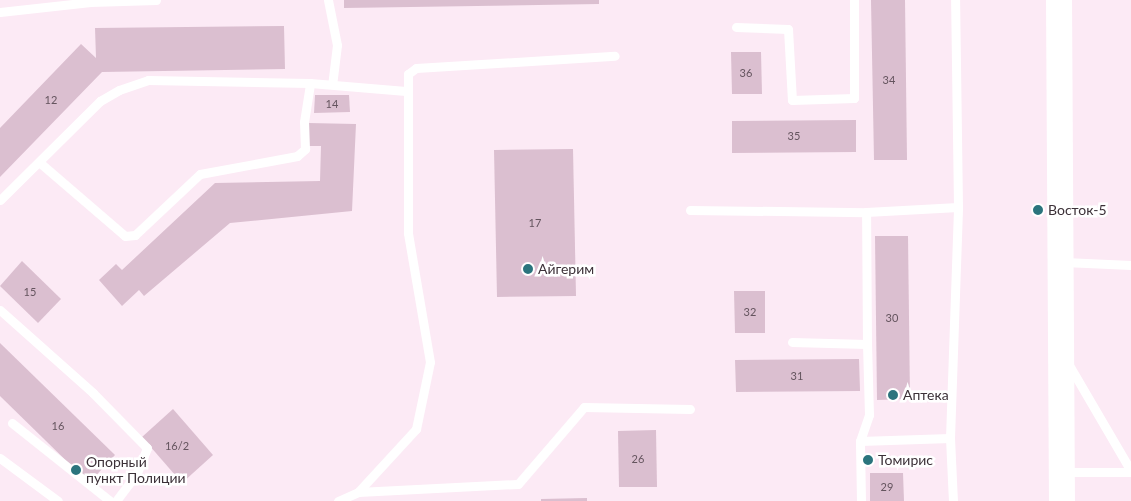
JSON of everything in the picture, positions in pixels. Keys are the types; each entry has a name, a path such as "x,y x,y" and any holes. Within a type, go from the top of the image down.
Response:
{"main road":[{"path":"1059,0 1062,501"}],"lane":[{"path":"0,12 90,2 156,0"},
{"path":"328,0 337,45 332,84"},
{"path":"736,27 788,29 792,100 854,98 854,0"},
{"path":"953,501 950,438 958,207 955,0"},
{"path":"358,492 416,429 430,362 408,233 406,91 408,74 416,68 615,56"},
{"path":"0,200 100,101 118,90 148,80 310,83 406,91"},
{"path":"39,162 125,236 135,235 200,174 297,156 305,150 304,122 310,83"},
{"path":"690,210 866,212 958,207"},
{"path":"861,501 860,441 869,415 866,212"},
{"path":"1061,262 1131,265"},
{"path":"0,310 93,393 147,448 137,473 116,501"},
{"path":"792,342 867,344"},
{"path":"1061,353 1131,471 1062,472"},
{"path":"338,501 358,492 518,484 584,407 690,409"},
{"path":"12,423 110,501"},
{"path":"860,441 950,438"},
{"path":"0,458 58,501"}],"building":[{"path":"344,0 599,0 599,4 344,8"},
{"path":"871,0 905,0 907,160 874,160"},
{"path":"284,26 285,69 102,72 0,177 0,128 81,44 96,58 95,28"},
{"path":"731,52 761,52 762,94 732,94"},
{"path":"315,95 349,95 350,112 314,113"},
{"path":"856,120 856,152 732,153 732,121"},
{"path":"308,123 356,124 352,211 230,223 144,296 139,290 122,306 99,280 116,264 122,270 215,183 320,181 321,146 309,146"},
{"path":"573,149 576,296 497,297 494,150"},
{"path":"875,236 908,236 910,399 877,400"},
{"path":"22,261 61,299 38,323 0,286"},
{"path":"734,291 765,291 765,333 735,333"},
{"path":"0,343 115,455 89,483 0,396"},
{"path":"859,359 860,391 736,392 735,360"},
{"path":"173,409 213,455 182,483 142,437"},
{"path":"656,430 657,487 619,487 618,431"},
{"path":"870,473 903,473 904,501 870,501"},
{"path":"587,498 587,501 541,501 541,499"}],"place":[{"name":"Восток-5","path":"1038,210"},
{"name":"Айгерим","path":"528,269"},
{"name":"Аптека","path":"893,395"},
{"name":"Томирис","path":"868,460"},
{"name":"Опорный пункт Полиции","path":"76,470"}]}
